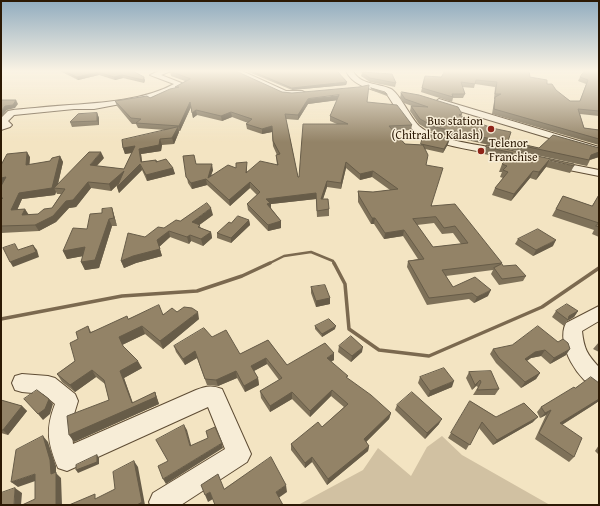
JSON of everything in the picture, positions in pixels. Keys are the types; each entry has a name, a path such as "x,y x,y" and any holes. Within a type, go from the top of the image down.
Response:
{"street":[{"path":"1,127 7,125 3,120 11,113 74,106 94,106 159,95"},
{"path":"392,95 415,127 423,133 439,139 516,155"},
{"path":"432,100 599,150"},
{"path":"544,162 599,173"},
{"path":"599,313 572,328 574,348 582,363 599,381"},
{"path":"22,383 48,385 66,402 60,418 58,437 67,459 204,397 214,396 239,454 162,502 166,505"}],"shaded area":[{"path":"442,436 462,455 550,505 298,505 363,470 378,448 411,476 427,447"}],"building":[{"path":"158,95 368,95 367,102 397,105 412,125 389,126 405,144 423,145 428,155 426,165 443,168 431,206 455,204 502,263 442,270 453,287 475,277 491,290 477,297 472,293 429,298 408,261 424,259 404,230 385,233 375,218 372,218 359,196 358,191 373,192 398,189 373,171 360,174 346,162 341,183 327,181 321,199 328,199 329,209 317,211 316,193 266,199 270,203 267,204 281,221 268,225 247,204 260,192 250,182 229,200 206,179 191,183 186,177 183,156 194,155 196,164 212,164 208,178 228,165 236,168 236,163 247,162 246,173 260,161 278,165 276,155 280,154 273,141 272,126 262,129 246,124 252,119 231,112 221,116 196,110 192,113 190,102 179,126 136,123 141,119 131,118 115,101 147,96 150,98","holes":["339,95 330,116 348,124 303,124 298,177 285,114 298,115 308,99","436,217 444,228 455,226 468,243 433,247 413,219"]},
{"path":"402,95 417,95 458,107 462,114 459,115 492,128 511,132 508,141 539,148 553,135 599,148 599,152 591,155 589,160 435,127 420,119 411,106 428,107 405,99"},
{"path":"500,95 562,95 570,101 580,101 582,95 599,95 599,111 578,109 584,128 599,130 599,139 494,109 495,97"},
{"path":"1,100 16,100 13,105 5,106 1,111"},
{"path":"97,113 97,121 70,122 78,114"},
{"path":"178,127 172,138 160,139 159,145 139,149 141,162 156,160 156,162 166,159 173,168 146,175 140,164 117,187 124,171 109,184 88,182 73,200 66,201 53,216 35,225 1,226 1,200 3,198 1,198 1,186 6,177 1,178 1,165 7,154 27,152 26,165 50,161 52,158 60,156 52,188 19,193 11,210 25,209 22,215 38,214 44,209 52,208 65,189 54,188 89,152 101,152 90,165 124,169 135,146 123,148 122,140"},
{"path":"424,133 449,140 444,149 421,144"},
{"path":"487,145 574,164 574,166 549,160 539,172 533,171 514,194 495,188 508,172 503,170 507,166 502,164 513,153 486,147"},
{"path":"599,195 599,223 556,209 563,196 592,206"},
{"path":"207,203 211,208 192,222 200,225 198,227 211,232 201,239 190,235 187,237 169,231 157,240 160,249 133,256 121,261 128,233 145,237 158,227 164,228 176,220 180,221"},
{"path":"112,208 114,218 109,219 95,260 81,262 85,247 63,251 73,228 87,229 90,214 102,213 102,209"},
{"path":"238,216 249,220 231,238 217,233 229,222 231,223"},
{"path":"538,229 556,240 536,250 518,239"},
{"path":"15,244 18,250 33,245 36,252 10,262 3,248"},
{"path":"502,264 503,266 516,265 526,276 502,279 494,268"},
{"path":"325,285 330,298 316,301 311,287"},
{"path":"567,304 578,311 569,316 568,320 556,311"},
{"path":"159,305 163,315 172,308 177,312 184,307 192,308 198,312 160,341 142,326 119,337 123,346 138,361 120,371 132,403 155,392 156,397 69,435 67,416 109,400 104,380 92,370 70,385 57,374 75,361 70,343 78,339 76,332 88,326 90,333 127,316 128,319"},
{"path":"329,319 336,326 322,334 315,326"},
{"path":"538,326 558,342 563,339 568,343 570,349 554,358 545,350 535,352 525,359 540,373 525,382 499,358 493,349 512,345"},
{"path":"204,328 212,337 226,330 240,354 268,340 287,365 325,343 334,353 327,358 348,376 346,377 371,395 391,413 364,439 369,446 328,479 312,457 305,463 291,444 318,422 322,427 348,404 332,390 310,411 292,392 270,406 260,391 282,378 266,358 251,366 258,378 244,386 236,371 216,380 205,379 195,351 183,359 174,346"},
{"path":"351,336 363,347 352,356 339,346"},
{"path":"444,368 454,381 430,391 420,377"},
{"path":"491,371 499,389 477,390 481,382 480,380 475,385 469,372"},
{"path":"591,377 599,383 599,399 560,423 582,438 574,457 539,433 551,410 545,413 541,407 574,387 575,388"},
{"path":"37,390 49,399 45,409 38,414 24,399"},
{"path":"412,392 442,419 427,433 397,405"},
{"path":"1,400 22,406 3,430 1,430"},
{"path":"470,401 496,417 524,403 538,417 497,440 482,422 470,445 451,433"},
{"path":"184,425 190,446 208,438 206,431 215,427 222,443 163,479 158,466 168,461 156,440"},
{"path":"43,436 50,460 51,474 56,472 56,505 22,505 35,499 35,474 11,482 16,450"},
{"path":"97,455 97,462 76,470 76,465"},
{"path":"271,457 286,485 276,492 283,505 215,505 210,492 205,495 201,485 218,474 224,489"},
{"path":"134,461 142,502 137,505 69,505 95,494 95,499 115,489 113,472"},
{"path":"15,488 14,505 1,505 1,493"}],"waterway":[{"path":"270,263 284,256 311,252 333,261 334,264"},
{"path":"1,319 122,296 197,291 242,276 270,263"},
{"path":"334,263 345,284 349,329 379,350 429,356 542,307 599,268"}],"place":[{"name":"Bus station (Chitral to Kalash)","path":"491,129"},
{"name":"Telenor Franchise","path":"481,151"}]}
